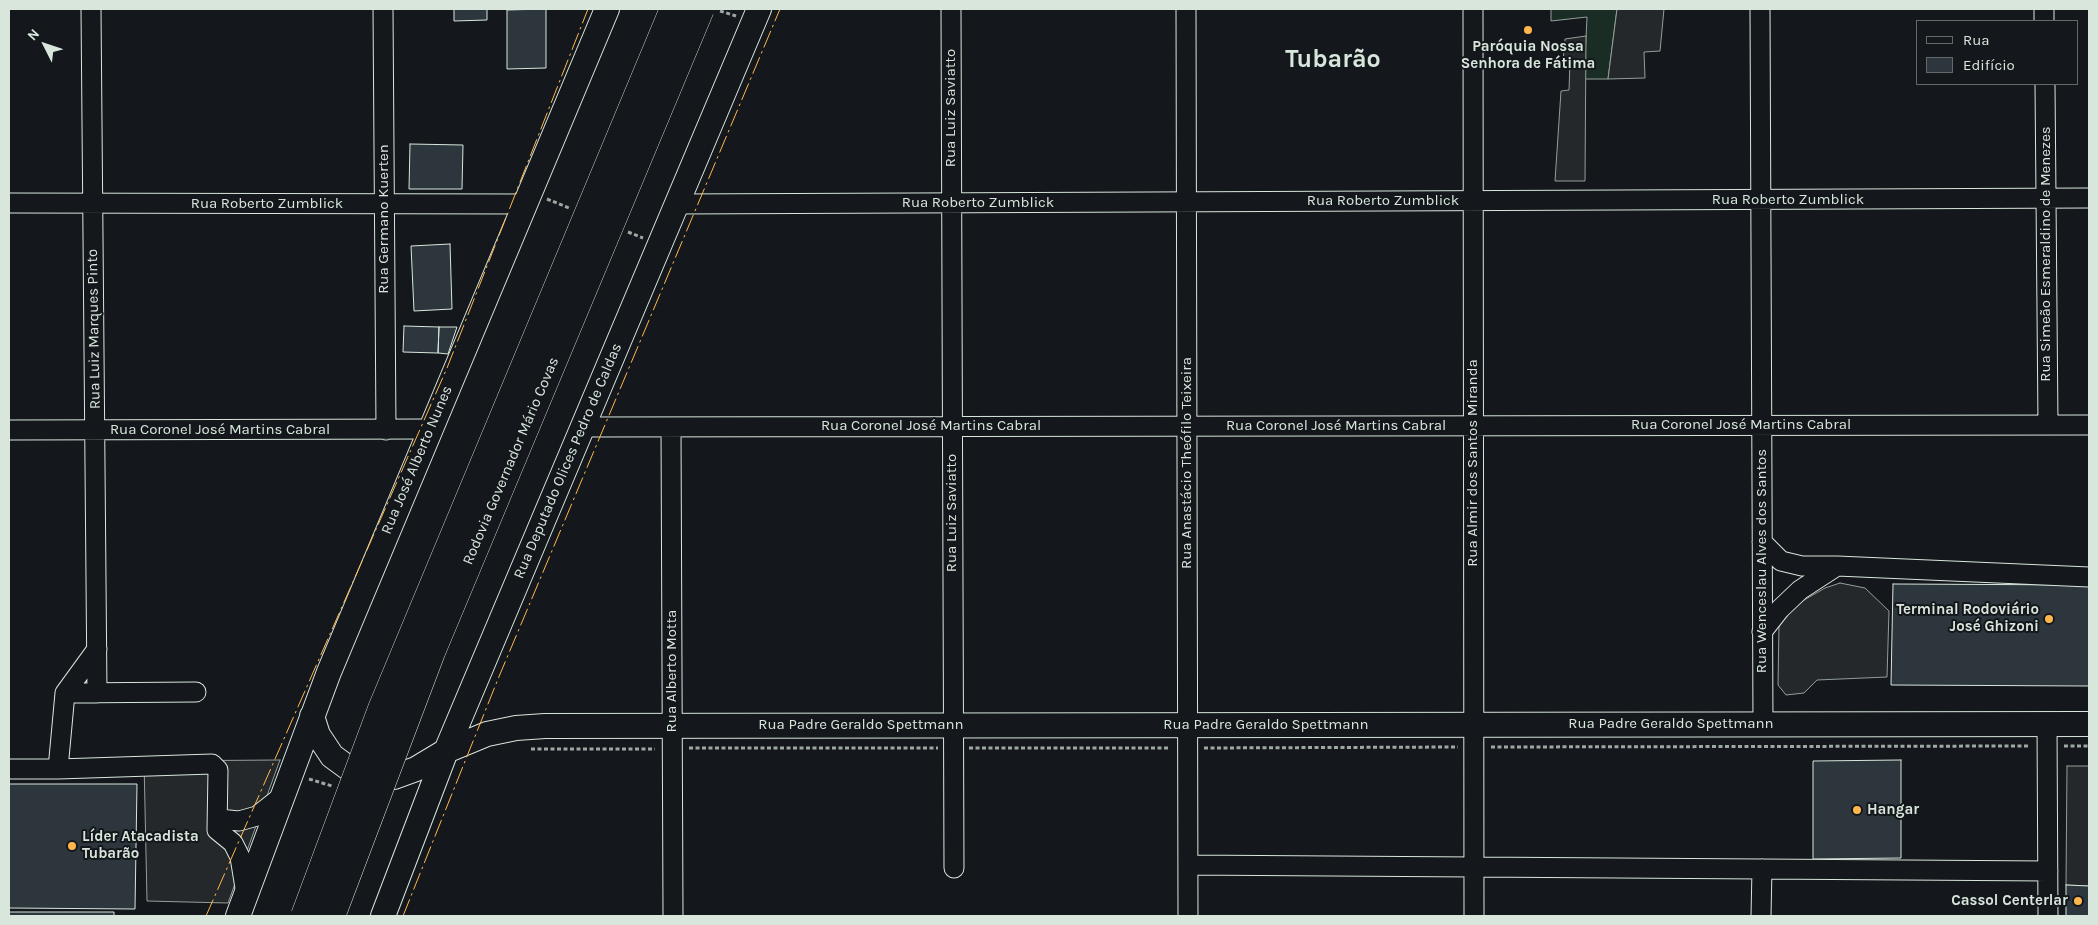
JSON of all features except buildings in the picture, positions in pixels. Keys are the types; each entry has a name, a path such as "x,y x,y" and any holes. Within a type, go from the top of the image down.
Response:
{"highway":[{"name":"Rodovia Governador Mário Covas","path":"305,916 388,692 674,9"},
{"name":"Rodovia Governador Mário Covas","path":"331,916 431,652 700,9"}],"main road":[{"name":"Rua José Alberto Nunes","path":"238,916 312,716 430,429 607,9"},
{"name":"Rua Deputado Olices Pedro de Caldas","path":"383,916 446,750 759,9"},
{"name":"Rua Padre Geraldo Spettmann","path":"312,716 318,735 332,756 347,767 369,776 394,777 416,769 446,750 487,734 516,728 672,725 953,737 1473,736 1763,724 2047,735 2089,724"}],"street":[{"name":"Rua Luiz Marques Pinto","path":"91,9 97,693"},
{"name":"Rua Germano Kuerten","path":"382,9 386,430"},
{"name":"Rua Luiz Saviatto","path":"950,9 954,868"},
{"name":"Rua Anastácio Theófilo Teixeira","path":"1186,9 1188,916"},
{"name":"Rua Almir dos Santos Miranda","path":"1473,9 1474,916"},
{"name":"Rua Wenceslau Alves dos Santos","path":"1760,9 1763,724"},
{"name":"Rua Simeão Esmeraldino de Menezes","path":"2045,85 2048,425"},
{"name":"Rua Roberto Zumblick","path":"677,204 2089,198"},
{"name":"Rua Roberto Zumblick","path":"9,203 525,204"},
{"name":"Rua Coronel José Martins Cabral","path":"583,427 2089,424"},
{"name":"Rua Alberto Motta","path":"670,426 673,916"},
{"name":"Rua Coronel José Martins Cabral","path":"9,430 430,429"},
{"path":"1762,542 1781,561 1802,566 2089,577"},
{"path":"1762,632 1780,609 1800,590 1837,566"},
{"path":"58,769 65,693 97,649"},
{"path":"65,693 196,692"},
{"path":"2047,735 2048,916"},
{"path":"9,769 212,764 218,770 218,824 233,843 240,857 246,894"},
{"path":"218,824 257,816 281,797"},
{"path":"1188,865 2048,871"},
{"path":"1762,869 1762,916"}],"path":[{"path":"527,749 672,748 953,737 1188,736 2047,735 2089,746"}],"green space":[{"path":"1551,9 1617,9 1608,79 1584,79 1587,17 1551,21"}],"shaded area":[{"path":"1617,9 1664,9 1660,51 1644,52 1645,78 1608,79"},
{"path":"1586,36 1585,181 1555,181 1561,91 1569,90 1570,61 1563,62 1565,39"},
{"path":"1840,583 1865,588 1889,611 1887,677 1817,680 1804,693 1786,695 1778,685 1779,625 1799,603 1825,588"},
{"path":"280,760 228,903 147,901 144,761"},
{"path":"2067,766 2089,766 2089,886 2066,885"}],"power":[{"path":"206,916 447,368 588,9"},
{"path":"403,916 498,679 780,9"}],"place":[{"name":"Paróquia Nossa Senhora de Fátima","path":"1528,30"},
{"name":"Terminal Rodoviário José Ghizoni","path":"2049,619"},
{"name":"Hangar","path":"1857,810"},
{"name":"Líder Atacadista Tubarão","path":"72,846"},
{"name":"Cassol Centerlar","path":"2078,901"}],"district":[{"name":"Tubarão","path":"1333,60"}]}
